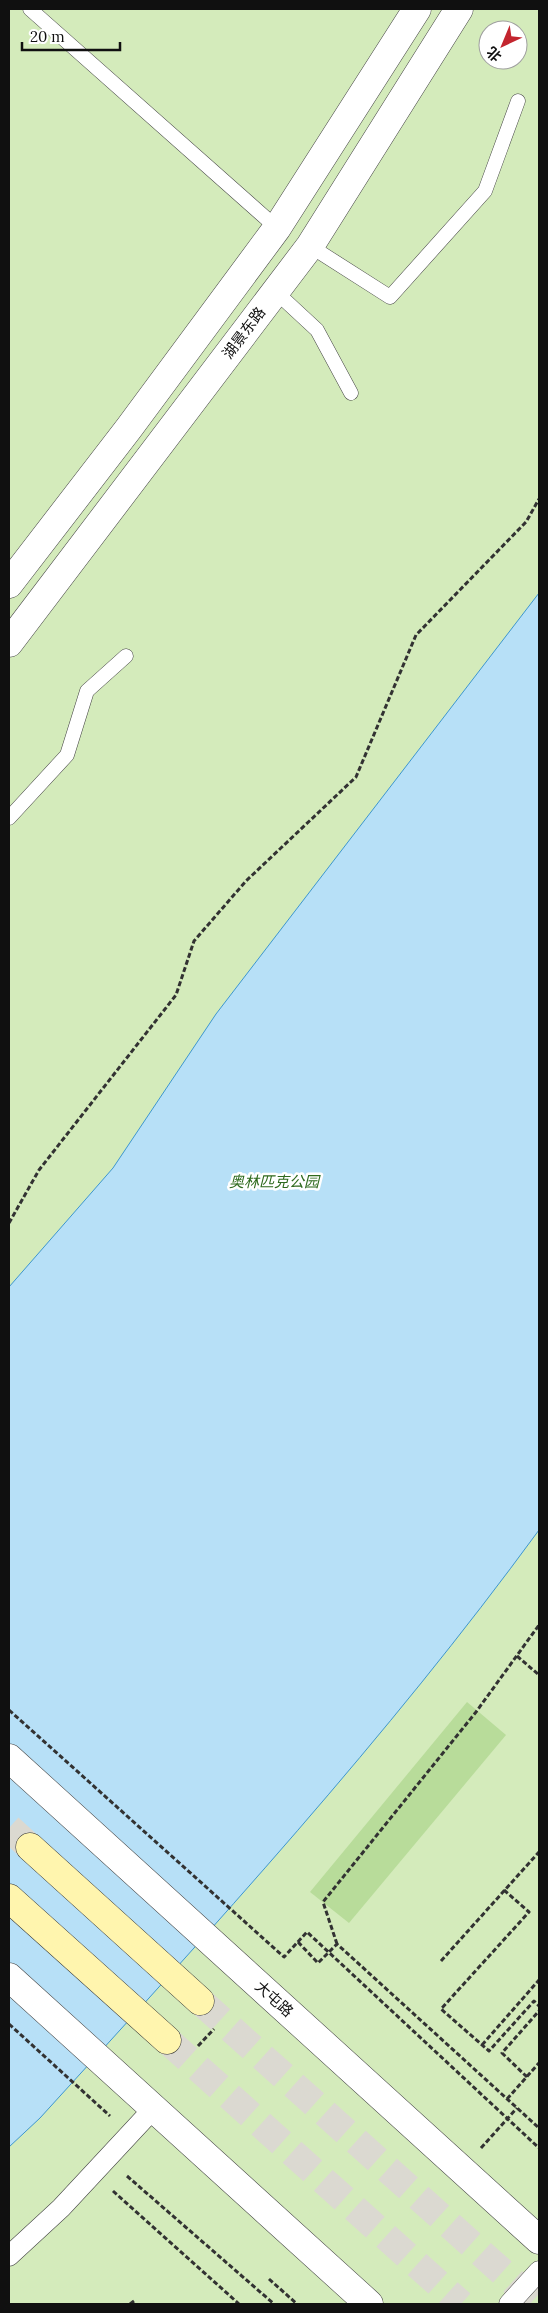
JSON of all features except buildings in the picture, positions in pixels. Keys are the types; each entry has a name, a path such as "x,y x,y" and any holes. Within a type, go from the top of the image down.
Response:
{"main road":[{"path":"30,1847 200,2001"},
{"path":"9,1898 167,2040"}],"street":[{"path":"9,584 129,428 278,228 417,9"},
{"name":"湖景东路","path":"9,642 310,246 460,9"},
{"name":"大屯路","path":"9,1758 539,2240"},
{"path":"9,1977 369,2304"},
{"path":"9,2256 61,2208 107,2158 142,2097"},
{"path":"510,2304 539,2271"}],"lane":[{"path":"30,9 278,228"},
{"path":"310,246 390,297 485,191 518,101"},
{"path":"276,292 317,330 352,393"},
{"path":"9,818 67,755 87,691 126,656"}],"path":[{"path":"9,1223 39,1170 176,995 194,940 246,881 356,777 416,635 526,522 539,499"},
{"path":"539,1625 476,1712 323,1902 337,1944 539,2128"},
{"path":"517,1656 539,1675"},
{"path":"9,1710 284,1957"},
{"path":"441,1961 539,1852"},
{"path":"504,1890 529,1912 441,2010 488,2051 534,2001 539,2006"},
{"path":"258,1984 307,1932 539,2148"},
{"path":"298,1942 318,1963 337,1944"},
{"path":"482,2045 539,1980"},
{"path":"527,2077 502,2053 539,2011"},
{"path":"9,2024 121,2126 142,2097"},
{"path":"191,2053 218,2026"},
{"path":"507,2099 539,2063"},
{"path":"476,2153 517,2108"},
{"path":"107,2158 274,2304"},
{"path":"110,2188 239,2304"},
{"path":"268,2279 297,2304"},
{"path":"130,2304 134,2301"}],"green space":[{"name":"奥林匹克公园","path":"9,9 539,9 539,2304 9,2304"},
{"path":"467,1702 506,1735 349,1923 310,1892"}],"water":[{"path":"539,593 539,1530 421,1683 297,1831 40,2118 9,2147 9,1287 113,1168 216,1014"}],"tunnel":[{"path":"9,1828 30,1847"},
{"path":"200,2001 538,2304"},
{"path":"167,2040 461,2304"}]}
